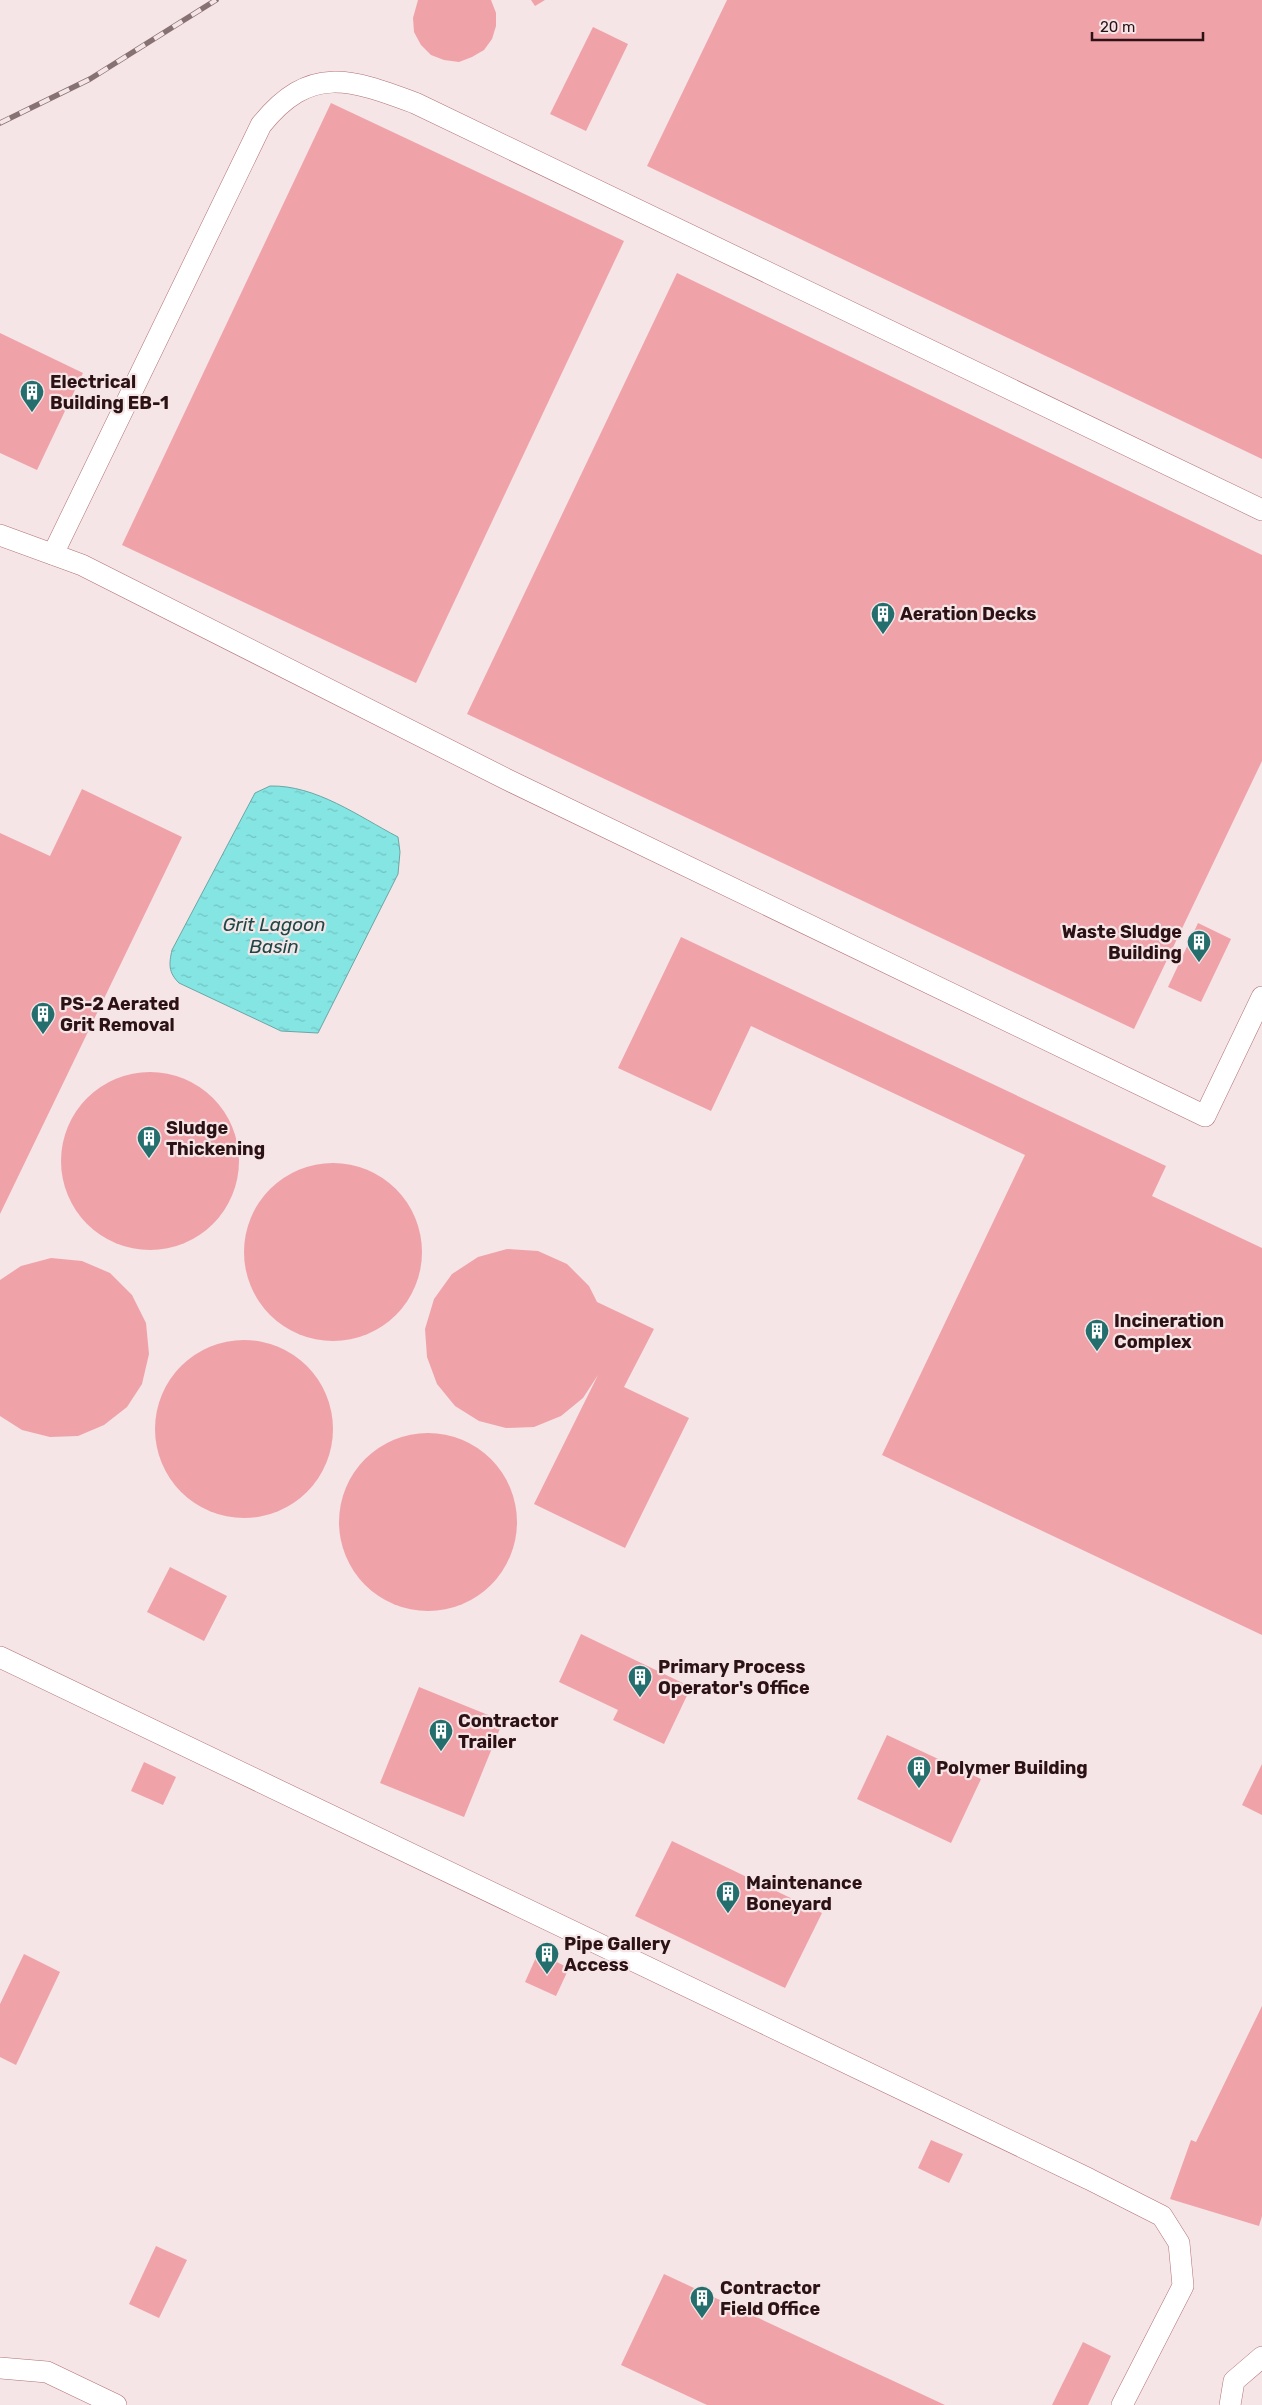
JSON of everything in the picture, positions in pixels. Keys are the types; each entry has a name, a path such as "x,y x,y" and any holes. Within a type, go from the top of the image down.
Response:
{"lane":[{"path":"53,554 261,125 276,107 292,94 316,84 336,82 359,83 414,103 1262,510"},
{"path":"0,535 91,569 506,779 1205,1116 1262,997"},
{"path":"0,1657 1162,2216 1179,2243 1183,2286 1122,2405"},
{"path":"1230,2405 1234,2381 1262,2357"},
{"path":"0,2368 47,2372 116,2405"}],"water":[{"name":"Grit Lagoon Basin","path":"270,786 287,787 320,796 352,811 398,837 400,852 398,874 318,1033 281,1031 179,983 170,968 172,950 255,793"}],"building":[{"path":"418,0 491,0 496,13 496,26 492,39 484,50 459,62 444,60 431,55 421,45 414,32 413,18"},
{"path":"531,0 545,0 535,6"},
{"path":"727,0 1262,0 1262,459 647,166"},
{"path":"593,27 628,44 586,131 550,114"},
{"path":"331,103 624,241 416,683 122,545"},
{"name":"Aeration Decks","path":"677,273 1262,555 1262,761 1134,1029 467,714"},
{"name":"Electrical Building EB-1","path":"0,333 83,373 37,470 0,453"},
{"name":"PS-2 Aerated Grit Removal","path":"82,789 182,837 0,1214 0,833 50,856"},
{"name":"Waste Sludge Building","path":"1198,923 1231,939 1201,1002 1168,987"},
{"name":"Incineration Complex","path":"681,937 1166,1166 1152,1196 1262,1248 1262,1635 882,1455 1025,1155 751,1026 711,1111 618,1068"},
{"name":"Sludge Thickening","path":"141,1072 159,1072 176,1075 192,1082 207,1092 219,1104 229,1119 236,1135 239,1161 238,1178 233,1195 219,1218 207,1230 192,1240 176,1247 159,1250 141,1250 124,1247 108,1240 93,1230 81,1218 71,1203 64,1187 61,1170 61,1152 64,1135 71,1119 81,1104 93,1092 108,1082 124,1075"},
{"path":"342,1163 367,1169 375,1173 390,1183 402,1195 416,1218 421,1235 421,1269 416,1286 402,1309 390,1321 367,1335 350,1340 324,1341 299,1335 291,1331 276,1321 264,1309 250,1286 245,1269 244,1243 250,1218 254,1210 264,1195 276,1183 299,1169 316,1164"},
{"path":"507,1249 538,1251 567,1264 589,1286 597,1302 654,1329 624,1387 689,1418 625,1548 534,1504 598,1375 583,1398 561,1416 534,1427 506,1428 479,1421 455,1406 437,1384 427,1357 425,1329 434,1299 452,1274 478,1257"},
{"path":"51,1258 82,1261 110,1273 132,1295 146,1323 149,1354 142,1384 127,1407 104,1425 78,1436 50,1437 22,1430 0,1416 0,1280 21,1266"},
{"path":"235,1340 253,1340 270,1343 286,1350 301,1360 313,1372 323,1387 330,1403 333,1429 332,1446 327,1463 313,1486 301,1498 286,1508 270,1515 253,1518 235,1518 218,1515 202,1508 187,1498 175,1486 165,1471 158,1455 155,1438 155,1420 158,1403 165,1387 175,1372 187,1360 202,1350 218,1343"},
{"path":"419,1433 437,1433 454,1436 470,1443 485,1453 497,1465 507,1480 514,1496 517,1522 516,1539 511,1556 497,1579 485,1591 470,1601 454,1608 437,1611 419,1611 402,1608 386,1601 371,1591 359,1579 349,1564 342,1548 339,1531 339,1513 342,1496 349,1480 359,1465 371,1453 386,1443 402,1436"},
{"path":"170,1567 227,1596 204,1641 147,1612"},
{"name":"Primary Process Operator's Office","path":"581,1634 691,1687 664,1744 613,1720 618,1710 559,1682"},
{"name":"Contractor Trailer","path":"419,1687 503,1721 464,1817 380,1783"},
{"name":"Polymer Building","path":"887,1735 981,1779 951,1843 857,1799"},
{"path":"144,1762 176,1777 163,1805 131,1791"},
{"path":"1262,1764 1262,1815 1242,1805"},
{"name":"Maintenance Boneyard","path":"672,1841 822,1913 785,1988 635,1916"},
{"name":"Pipe Gallery Access","path":"538,1953 569,1968 556,1996 525,1982"},
{"path":"24,1954 60,1972 16,2065 0,2057 0,2004"},
{"path":"1262,2006 1262,2216 1259,2226 1170,2199 1191,2140 1196,2142"},
{"path":"931,2140 963,2154 949,2183 918,2168"},
{"path":"156,2246 187,2260 159,2318 129,2304"},
{"name":"Contractor Field Office","path":"664,2274 945,2405 707,2405 621,2365"},
{"path":"1083,2342 1111,2356 1088,2405 1052,2405"}],"railway":[{"path":"0,123 90,79 216,0"}],"place":[{"name":"Electrical Building EB-1","path":"32,413"},
{"name":"Aeration Decks","path":"883,635"},
{"name":"Waste Sludge Building","path":"1199,963"},
{"name":"PS-2 Aerated Grit Removal","path":"43,1035"},
{"name":"Sludge Thickening","path":"149,1159"},
{"name":"Incineration Complex","path":"1097,1352"},
{"name":"Primary Process Operator's Office","path":"640,1698"},
{"name":"Contractor Trailer","path":"441,1752"},
{"name":"Polymer Building","path":"919,1789"},
{"name":"Maintenance Boneyard","path":"728,1914"},
{"name":"Pipe Gallery Access","path":"547,1975"},
{"name":"Contractor Field Office","path":"702,2319"}]}
